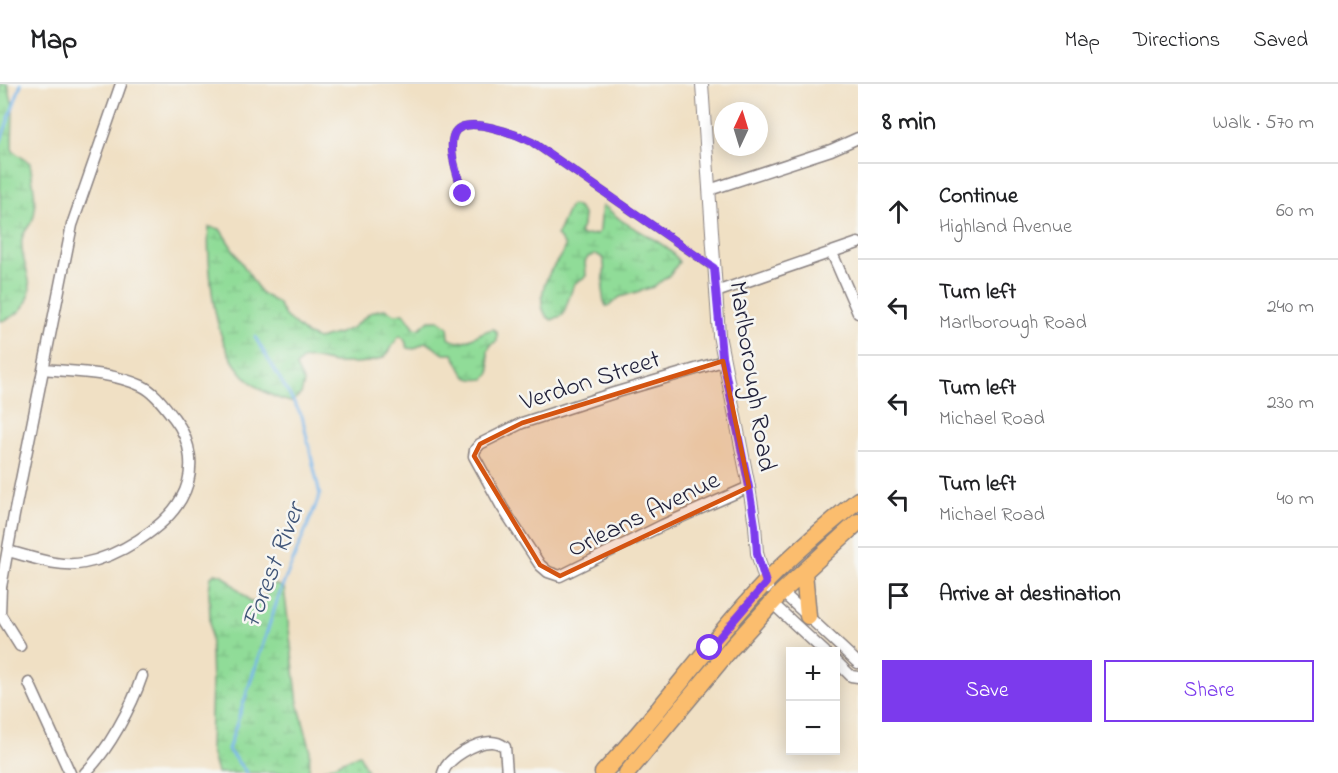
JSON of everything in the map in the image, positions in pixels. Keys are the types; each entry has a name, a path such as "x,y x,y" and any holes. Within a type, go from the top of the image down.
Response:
{"main road":[{"path":"603,773 766,583 814,537 858,501"},
{"path":"627,773 732,647 777,597 858,522"},
{"path":"804,572 808,616"}],"street":[{"path":"20,646 3,626 0,614 1,587 72,225 121,84"},
{"name":"Marlborough Road","path":"702,84 708,190 723,361 749,487 757,554 766,583 777,597"},
{"path":"708,190 831,150 858,138"},
{"path":"716,292 858,243"},
{"path":"831,253 858,313"},
{"name":"Verdon Street","path":"555,576 540,565 502,507 477,464 474,456 475,450 480,444 522,423 723,361"},
{"path":"8,551 54,562 81,564 109,556 162,522 181,500 190,475 190,448 179,424 145,387 122,378 43,369"},
{"name":"Orleans Avenue","path":"555,576 569,574 663,525 749,487"},
{"path":"777,597 808,616 858,663"},
{"path":"777,597 821,647"},
{"path":"840,665 851,676 858,676"},
{"path":"84,773 105,747 120,723 142,676"},
{"path":"29,683 70,773"},
{"path":"443,773 444,767 457,757 477,746 492,742 505,747 507,773"}],"lane":[{"path":"463,194 456,169 452,145 453,135 458,129 477,126 511,133 532,142 714,268"}],"highlighted area":[{"path":"723,361 749,487 560,576 540,565 474,456 480,444 522,423"}],"green space":[{"path":"0,84 8,84 13,106 12,148 30,163 35,207 33,219 22,239 23,258 30,285 27,302 11,318 0,321"},
{"path":"573,205 584,217 579,232 581,236 597,234 600,230 602,205 621,220 661,244 679,262 671,274 653,287 620,297 606,306 603,295 603,258 596,254 588,257 585,262 586,276 574,284 563,315 552,320 547,316 542,305 543,291 550,272 564,249 565,246 557,235 569,207"},
{"path":"209,227 220,229 261,293 278,303 285,316 306,334 318,339 337,334 352,328 370,313 385,309 395,314 404,313 415,328 419,329 429,320 439,320 448,327 449,338 454,341 465,341 493,329 497,332 497,341 489,347 488,351 490,373 485,379 471,379 464,374 453,354 444,354 426,342 414,349 408,348 400,336 388,353 377,360 335,363 304,359 296,367 304,383 301,394 291,402 271,395 254,385 241,372 223,340 213,302 208,254"},
{"path":"215,573 223,575 255,603 264,598 274,584 284,588 298,703 310,748 309,773 217,773 210,748 212,684 209,590 211,576"},
{"path":"359,754 368,773 316,773"}],"waterway":[{"path":"0,143 21,84"},
{"name":"Forest River","path":"247,773 228,750 280,592 320,495 302,416 255,337"}],"route":[{"path":"463,194 456,169 452,145 453,135 458,129 477,126 505,131 532,142 714,268 722,356 749,487 757,554 766,583 710,648"}]}
